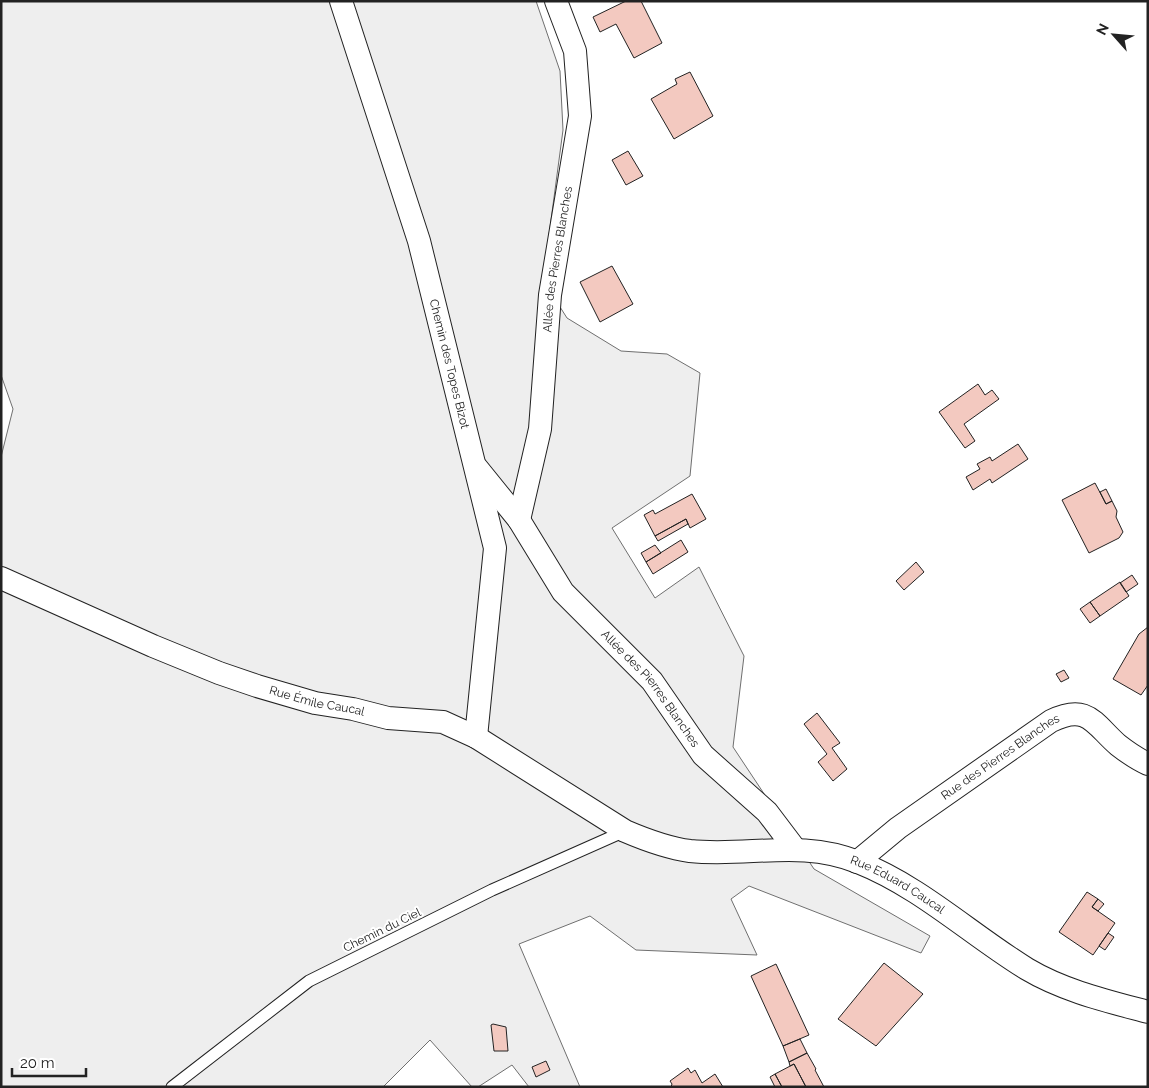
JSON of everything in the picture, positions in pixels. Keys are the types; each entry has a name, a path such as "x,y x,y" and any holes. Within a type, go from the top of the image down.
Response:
{"street":[{"name":"Chemin des Topes Bizot","path":"340,1 419,241 495,548 476,736"},
{"name":"Allée des Pierres Blanches","path":"519,520 540,428 550,295 580,116 575,51 556,1"},
{"name":"Allée des Pierres Blanches","path":"473,464 519,520 563,592 652,681 704,755 768,812 795,849"},
{"name":"Rue Émile Caucal","path":"1,578 153,646 219,673 257,686 316,703 353,709 388,718 443,722 476,736 625,831"},
{"name":"Rue des Pierres Blanches","path":"857,862 898,828 1051,721 1061,716 1081,715 1090,718 1117,744 1148,764"},
{"name":"Rue Eduard Caucal","path":"625,831 652,843 688,851 795,849 831,854 857,862 900,882 953,916 1029,970 1097,999 1148,1012"}],"lane":[{"name":"Chemin du Ciel","path":"172,1087 308,982 492,890 625,831"}],"shaded area":[{"path":"1,1 536,1 560,71 563,130 543,280 567,318 621,351 667,354 700,373 690,476 612,528 655,598 699,567 744,656 733,747 814,869 930,936 921,953 749,886 731,899 757,955 636,950 590,916 519,944 580,1087 529,1087 512,1065 478,1087 472,1087 430,1040 383,1087 1,1087 1,457 13,409 1,375"}],"building":[{"path":"626,1 641,1 662,43 634,58 616,24 600,32 593,17"},
{"path":"690,72 713,116 674,139 651,99 677,84 675,79"},
{"path":"628,151 643,176 626,185 612,160"},
{"path":"612,266 633,304 600,322 580,282"},
{"path":"978,384 985,395 992,390 999,399 964,424 975,441 965,448 939,412"},
{"path":"1018,444 1028,459 992,483 990,479 973,490 966,477 980,469 977,464 990,457 992,461"},
{"path":"1095,483 1106,504 1112,501 1117,511 1116,517 1123,532 1119,538 1089,553 1062,500"},
{"path":"1106,489 1112,501 1106,504 1100,492"},
{"path":"692,494 706,519 690,528 686,519 655,536 644,515 653,510 655,514"},
{"path":"686,519 688,524 658,541 655,536"},
{"path":"681,540 688,552 653,574 646,562"},
{"path":"655,545 661,553 646,562 641,553"},
{"path":"916,562 924,572 904,590 896,581"},
{"path":"1132,575 1138,584 1126,592 1120,583"},
{"path":"1120,582 1129,596 1100,616 1090,602"},
{"path":"1090,602 1100,616 1090,623 1080,609"},
{"path":"1148,627 1148,685 1141,695 1113,679 1139,634"},
{"path":"1064,670 1069,678 1061,682 1056,674"},
{"path":"817,713 840,743 832,748 847,769 833,781 818,762 827,754 804,724"},
{"path":"1087,892 1098,899 1092,907 1115,923 1093,955 1059,932"},
{"path":"1098,899 1104,904 1098,911 1092,907"},
{"path":"1108,933 1114,937 1105,950 1099,946"},
{"path":"884,963 923,994 876,1046 838,1019"},
{"path":"776,964 809,1035 783,1046 751,976"},
{"path":"491,1025 506,1027 508,1051 494,1051"},
{"path":"800,1039 807,1053 789,1062 783,1046"},
{"path":"807,1053 824,1087 806,1087 794,1064 790,1066 789,1062"},
{"path":"546,1061 550,1070 536,1077 532,1067"},
{"path":"794,1064 806,1087 782,1087 775,1074"},
{"path":"688,1068 691,1073 695,1070 702,1083 715,1074 723,1087 671,1087 670,1081"},
{"path":"775,1074 782,1087 775,1087 770,1077"}]}
